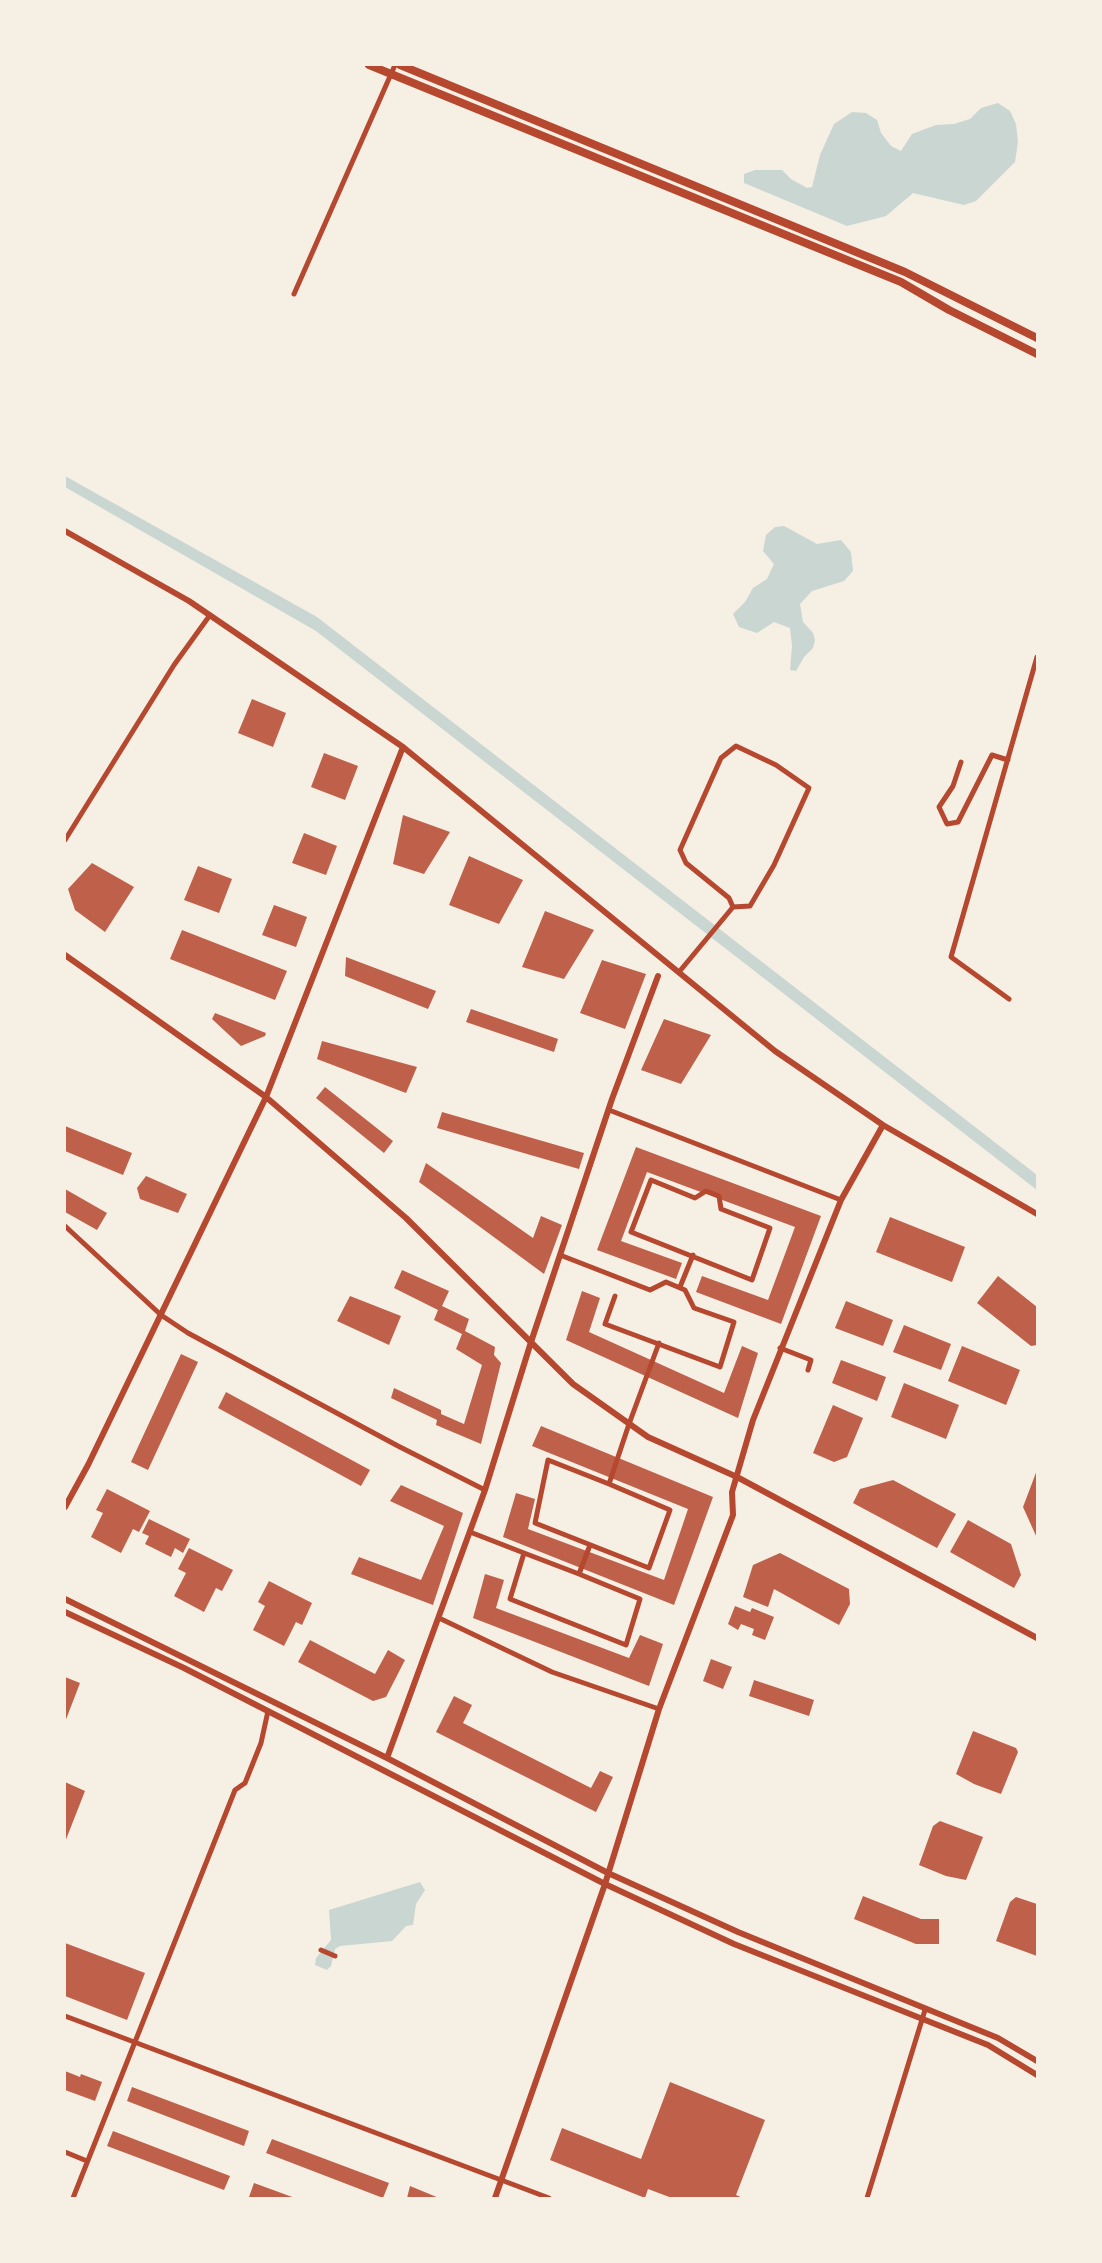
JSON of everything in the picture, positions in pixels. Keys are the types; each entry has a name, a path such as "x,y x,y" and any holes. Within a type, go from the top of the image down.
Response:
{"main road":[{"path":"369,65 396,68 905,272 1037,338"},
{"path":"396,68 901,282 948,310 1037,354"}],"street":[{"path":"295,294 396,68"},
{"path":"65,531 210,615 403,747 775,1052 883,1125 1037,1214"},
{"path":"65,840 161,684 210,615"},
{"path":"1009,999 951,957 1037,657"},
{"path":"679,972 733,907 750,906 775,865 809,788 776,765 736,746 721,758 680,850 686,863 729,898 733,907"},
{"path":"65,1507 88,1465 266,1097 403,747"},
{"path":"961,762 953,786 939,807 947,824 958,821 992,755 1008,760"},
{"path":"65,955 266,1097 406,1218 573,1384 629,1424 648,1437 737,1477 1037,1638"},
{"path":"387,1758 485,1490 560,1255 658,976"},
{"path":"609,1110 841,1200"},
{"path":"495,2198 605,1884 659,1709 733,1516 732,1492 753,1420 841,1200 883,1125"},
{"path":"651,1180 695,1198 706,1191 719,1196 721,1209 769,1228 752,1280 693,1255 631,1232 651,1180"},
{"path":"65,1226 161,1315 188,1333 485,1490"},
{"path":"560,1255 650,1290 666,1282 680,1287 685,1290 694,1308 734,1322 720,1367 605,1324 615,1296"},
{"path":"680,1287 693,1255"},
{"path":"610,1484 659,1342"},
{"path":"780,1348 811,1360 808,1370"},
{"path":"548,1460 610,1484 670,1510 649,1568 535,1523 548,1460"},
{"path":"470,1532 579,1574 640,1599 626,1646 510,1600 524,1553"},
{"path":"579,1574 590,1545"},
{"path":"65,1599 387,1758 608,1873 738,1932 998,2038 1037,2061"},
{"path":"65,1612 184,1668 605,1884 734,1944 988,2045 1037,2075"},
{"path":"439,1618 552,1672 659,1709"},
{"path":"73,2198 235,1790 245,1783 261,1743 268,1711"},
{"path":"321,1950 335,1956"},
{"path":"867,2198 925,2010"},
{"path":"65,2016 549,2198"},
{"path":"65,2152 87,2161"}],"shaded area":[{"path":"998,103 1010,111 1016,124 1018,142 1015,162 976,201 964,205 913,193 886,216 847,226 744,183 744,174 755,170 782,170 791,179 807,188 812,187 820,155 834,124 852,112 866,113 877,120 881,133 891,146 901,151 912,134 936,125 954,124 970,119 981,108"},
{"path":"65,476 317,617 1037,1175 1037,1190 316,631 65,487"},
{"path":"784,526 817,544 841,540 851,552 853,571 844,581 812,591 800,604 803,622 813,633 815,640 813,648 796,671 790,670 790,628 774,622 757,633 739,627 733,614 745,602 753,588 767,579 774,564 763,551 766,535 775,527"},
{"path":"420,1882 425,1890 416,1904 413,1925 406,1926 392,1941 340,1946 335,1949 331,1966 327,1970 315,1965 316,1958 331,1940 329,1910"}],"building":[{"path":"252,699 286,713 273,747 238,733"},
{"path":"324,753 358,766 345,800 311,787"},
{"path":"403,815 450,832 424,874 393,864"},
{"path":"304,833 337,846 326,875 292,863"},
{"path":"469,856 523,880 499,924 449,905"},
{"path":"92,863 134,887 105,932 75,910 68,889"},
{"path":"198,866 232,879 219,913 184,900"},
{"path":"274,905 307,917 296,947 262,935"},
{"path":"545,911 594,930 564,979 522,967"},
{"path":"182,930 287,971 275,1000 170,959"},
{"path":"346,957 436,991 428,1009 345,976"},
{"path":"602,960 646,974 625,1029 580,1013"},
{"path":"471,1009 558,1039 554,1052 466,1022"},
{"path":"215,1013 266,1033 265,1036 241,1046 212,1019"},
{"path":"664,1019 711,1035 681,1084 641,1070"},
{"path":"322,1041 417,1067 406,1093 317,1059"},
{"path":"325,1087 393,1141 384,1153 316,1098"},
{"path":"442,1112 584,1153 579,1169 437,1128"},
{"path":"65,1126 132,1153 123,1175 65,1151"},
{"path":"636,1147 821,1216 781,1324 696,1292 702,1276 768,1300 795,1227 647,1172 621,1241 682,1263 676,1279 597,1250"},
{"path":"426,1163 533,1238 541,1216 562,1225 544,1274 419,1182"},
{"path":"146,1176 187,1194 178,1213 140,1199 137,1188"},
{"path":"65,1189 107,1213 97,1230 65,1212"},
{"path":"890,1217 965,1247 952,1282 876,1252"},
{"path":"402,1270 449,1291 442,1306 469,1319 465,1331 495,1347 494,1355 501,1363 481,1444 436,1425 437,1420 391,1398 394,1388 464,1424 482,1365 456,1349 462,1334 434,1320 438,1310 394,1288"},
{"path":"998,1276 1037,1307 1037,1345 1031,1346 977,1303"},
{"path":"582,1291 600,1298 589,1332 724,1393 742,1346 758,1353 738,1418 566,1340"},
{"path":"350,1296 401,1316 389,1345 337,1321"},
{"path":"846,1301 893,1320 883,1346 835,1328"},
{"path":"904,1325 951,1344 941,1370 893,1352"},
{"path":"962,1346 1020,1370 1006,1405 948,1381"},
{"path":"181,1354 198,1362 148,1470 131,1462"},
{"path":"841,1360 886,1377 877,1401 832,1383"},
{"path":"904,1383 959,1405 946,1439 891,1417"},
{"path":"226,1392 370,1470 361,1486 218,1408"},
{"path":"833,1405 863,1418 847,1457 834,1462 813,1453"},
{"path":"541,1426 713,1497 674,1605 503,1537 516,1493 535,1499 528,1529 664,1580 688,1509 532,1446"},
{"path":"1037,1470 1037,1538 1023,1507"},
{"path":"893,1480 956,1514 937,1548 853,1503 860,1489"},
{"path":"401,1485 463,1513 433,1605 351,1574 359,1557 421,1580 444,1526 390,1501"},
{"path":"107,1489 150,1511 139,1532 133,1529 121,1553 91,1537 103,1513 96,1510"},
{"path":"149,1519 190,1539 183,1553 175,1548 171,1557 145,1544 149,1536 142,1533"},
{"path":"968,1520 1011,1544 1021,1575 1014,1588 950,1552"},
{"path":"189,1548 233,1570 222,1591 216,1588 204,1612 174,1596 186,1573 178,1569"},
{"path":"780,1553 849,1589 850,1604 839,1625 774,1589 768,1607 743,1597 753,1565"},
{"path":"485,1574 504,1580 496,1608 629,1658 640,1635 663,1644 649,1686 473,1618"},
{"path":"269,1581 312,1603 302,1625 296,1622 284,1646 253,1630 265,1606 258,1602"},
{"path":"735,1606 750,1612 752,1608 774,1617 765,1640 752,1635 754,1629 741,1624 738,1630 728,1624"},
{"path":"310,1640 375,1674 388,1650 405,1660 386,1697 373,1701 298,1662"},
{"path":"711,1659 732,1667 723,1689 703,1681"},
{"path":"65,1677 80,1683 65,1722"},
{"path":"754,1680 814,1700 809,1716 749,1696"},
{"path":"454,1696 472,1705 463,1723 591,1788 600,1771 613,1777 596,1812 436,1732"},
{"path":"973,1731 1016,1748 1018,1752 1001,1794 956,1774"},
{"path":"65,1782 85,1791 65,1842"},
{"path":"940,1821 983,1837 966,1880 946,1876 919,1865 933,1826"},
{"path":"863,1896 921,1919 939,1919 939,1944 916,1944 854,1919"},
{"path":"1016,1897 1037,1904 1037,1956 996,1941 1010,1902"},
{"path":"65,1943 145,1973 127,2020 65,1996"},
{"path":"65,2071 102,2082 95,2101 65,2090"},
{"path":"670,2082 765,2120 736,2195 743,2198 672,2198 648,2189 645,2198 550,2160 562,2128 641,2159"},
{"path":"132,2087 249,2131 244,2146 127,2101"},
{"path":"113,2131 230,2176 224,2190 107,2146"},
{"path":"272,2139 389,2183 383,2198 266,2153"},
{"path":"254,2183 295,2198 249,2197"},
{"path":"410,2186 439,2198 407,2198"}]}
